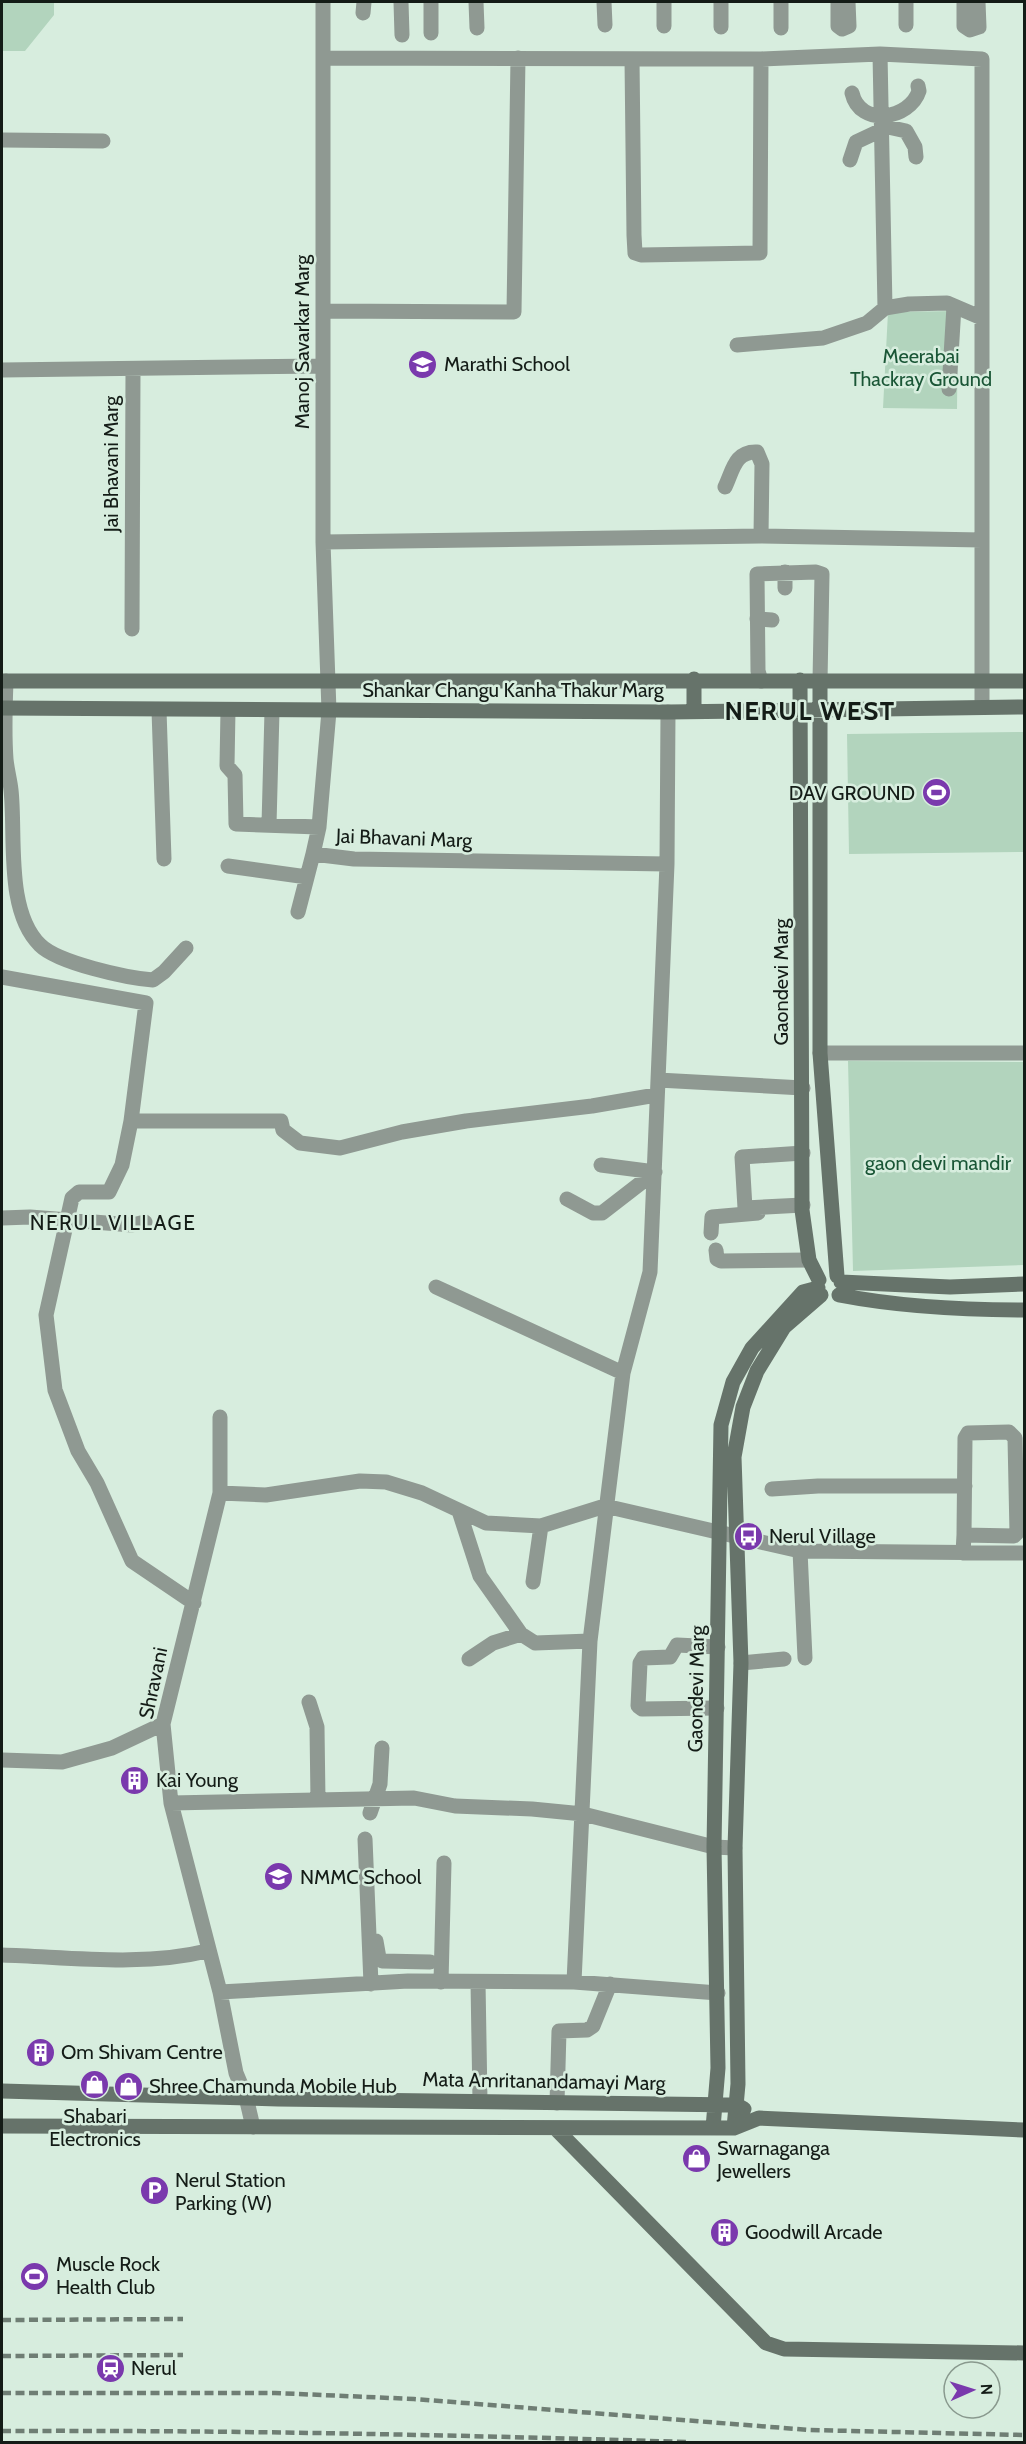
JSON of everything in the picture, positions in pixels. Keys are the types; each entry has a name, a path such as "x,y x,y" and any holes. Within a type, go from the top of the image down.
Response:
{"street":[{"name":"Manoj Savarkar Marg","path":"323,2 323,542 327,682"},
{"path":"401,2 402,35"},
{"path":"431,2 431,33"},
{"path":"476,2 477,28"},
{"path":"604,2 604,25"},
{"path":"664,2 664,26"},
{"path":"721,2 721,27"},
{"path":"781,2 781,28"},
{"path":"838,2 838,26 842,29 849,26 848,2"},
{"path":"906,2 906,26"},
{"path":"964,2 964,26 970,30 979,27 978,2"},
{"path":"323,58 761,59 880,54 982,59 982,707"},
{"path":"880,54 885,308"},
{"path":"323,311 514,312 518,58"},
{"path":"632,59 634,235 635,253 641,255 760,253 761,59"},
{"path":"850,160 856,142 881,122 912,104 919,91 918,86"},
{"path":"852,93 859,106 871,115 888,126 906,131 915,147 915,157"},
{"path":"2,140 103,141"},
{"path":"737,345 824,338 867,323 885,308 909,304 947,303 982,318"},
{"path":"949,389 954,306"},
{"path":"2,370 323,366"},
{"name":"Jai Bhavani Marg","path":"132,629 133,370"},
{"path":"725,487 739,456 745,452 757,452 762,464 761,536"},
{"path":"323,542 761,536 982,540"},
{"path":"784,588 785,572"},
{"path":"761,681 758,671 765,620 757,574 785,572 822,574 820,681"},
{"path":"694,679 694,711"},
{"name":"Shankar Changu Kanha Thakur Marg","path":"4,681 327,682 694,679 1024,681"},
{"name":"Gaondevi Marg","path":"713,2128 713,2105 718,2068 714,1847 721,1425 733,1382 752,1348 803,1292 819,1288 809,1260 802,1207 800,680"},
{"path":"4,681 3,708 6,761 11,791 14,870 27,925 39,944 52,953 102,971 153,980 164,972 186,948"},
{"name":"Gaondevi Marg","path":"820,681 820,1053 839,1285"},
{"name":"Jai Bhavani Marg","path":"327,682 328,711 319,826 313,854 354,859 667,864"},
{"name":"Shankar Changu Kanha Thakur Marg","path":"3,708 668,712 801,708 821,710 1024,707"},
{"path":"159,710 164,859"},
{"path":"228,710 226,766 235,774 234,821 236,824 319,826"},
{"path":"269,825 272,711"},
{"path":"574,1982 590,1641 622,1373 650,1272 667,864 668,712"},
{"path":"298,912 313,854"},
{"path":"228,866 307,877"},
{"path":"2,977 146,1003 131,1121 122,1165 109,1192 79,1192 72,1198 46,1315 55,1390 78,1451 97,1483 132,1561 194,1603"},
{"path":"820,1053 1024,1053"},
{"path":"131,1121 281,1121 283,1130 300,1143 340,1148 402,1132 466,1121 592,1106 657,1088 803,1088"},
{"path":"802,1154 742,1157 745,1208 802,1207"},
{"path":"601,1166 655,1173"},
{"path":"567,1199 593,1213 602,1213 608,1211 655,1173"},
{"path":"711,1233 712,1218 718,1216 802,1207"},
{"path":"2,1218 30,1217 67,1222 132,1225 145,1222"},
{"path":"716,1250 717,1259 721,1261 809,1260"},
{"path":"734,2128 737,2105 735,1848 741,1662 734,1457 743,1407 757,1371 784,1328 819,1288 825,1275 839,1285 873,1302 962,1310 1024,1310"},
{"path":"839,1285 950,1287 1024,1284"},
{"path":"819,1288 828,1299 839,1285"},
{"path":"436,1287 622,1373"},
{"name":"Shravani","path":"220,1417 220,1493 164,1724 171,1803 207,1951 220,1992 236,2073 246,2097 253,2127"},
{"path":"963,1552 965,1437 968,1433 1014,1434 1017,1533 1014,1536 964,1535"},
{"path":"220,1493 266,1495 360,1481 386,1482 422,1493 486,1523 541,1526 605,1506 800,1551 1024,1553"},
{"path":"772,1489 818,1486 965,1486"},
{"path":"459,1511 480,1576 521,1634 535,1643 590,1641"},
{"path":"533,1582 541,1526"},
{"path":"800,1551 805,1658"},
{"path":"469,1659 493,1643 521,1634"},
{"path":"717,1708 642,1709 639,1706 640,1663 643,1658 670,1658 677,1645 718,1647"},
{"path":"741,1662 784,1659"},
{"path":"309,1702 317,1727 318,1800"},
{"path":"2,1760 62,1762 112,1748 164,1724"},
{"path":"372,1806 380,1784 382,1748"},
{"path":"171,1803 318,1800 372,1806 414,1798 455,1806 532,1809 583,1815 714,1847 735,1848"},
{"path":"365,1839 368,1925 374,1958 371,1984"},
{"path":"441,1982 444,1863"},
{"path":"2,1955 180,1958 207,1951"},
{"path":"374,1958 382,1961 430,1962"},
{"path":"220,1992 441,1982 718,1993"},
{"path":"478,1985 574,1982 609,1988"},
{"path":"478,1985 480,2101"},
{"path":"557,2103 559,2031 587,2030 593,2026 609,1988"},
{"name":"Mata Amritanandamayi Marg","path":"2,2091 737,2105"},
{"path":"737,2105 759,2118"},
{"path":"2,2126 734,2128 759,2118 1024,2130"},
{"path":"556,2129 766,2343 784,2349 1024,2353"}],"green space":[{"path":"2,2 54,2 54,15 25,51 2,51"},
{"name":"Meerabai Thackray Ground","path":"958,311 957,409 883,408 888,312"},
{"name":"DAV GROUND","path":"1024,732 1024,852 849,854 847,734"},
{"name":"gaon devi mandir","path":"848,1061 1024,1062 1024,1265 853,1271"}],"railway":[{"path":"2,2320 183,2319"},
{"path":"2,2356 183,2355"},
{"path":"2,2393 275,2393 414,2399 810,2430 1024,2435"},
{"path":"2,2431 173,2431 687,2442"}],"place":[{"name":"Marathi School","path":"423,364"},
{"name":"DAV GROUND","path":"936,793"},
{"name":"Nerul Village","path":"748,1536"},
{"name":"Kai Young","path":"135,1780"},
{"name":"NMMC School","path":"279,1877"},
{"name":"Om Shivam Centre","path":"40,2052"},
{"name":"Shabari Electronics","path":"95,2085"},
{"name":"Shree Chamunda Mobile Hub","path":"128,2086"},
{"name":"Swarnaganga Jewellers","path":"696,2159"},
{"name":"Nerul Station Parking (W)","path":"154,2191"},
{"name":"Goodwill Arcade","path":"724,2232"},
{"name":"Muscle Rock Health Club","path":"35,2276"},
{"name":"Nerul","path":"110,2368"}],"district":[{"name":"NERUL WEST","path":"810,711"},
{"name":"NERUL VILLAGE","path":"113,1223"}]}
